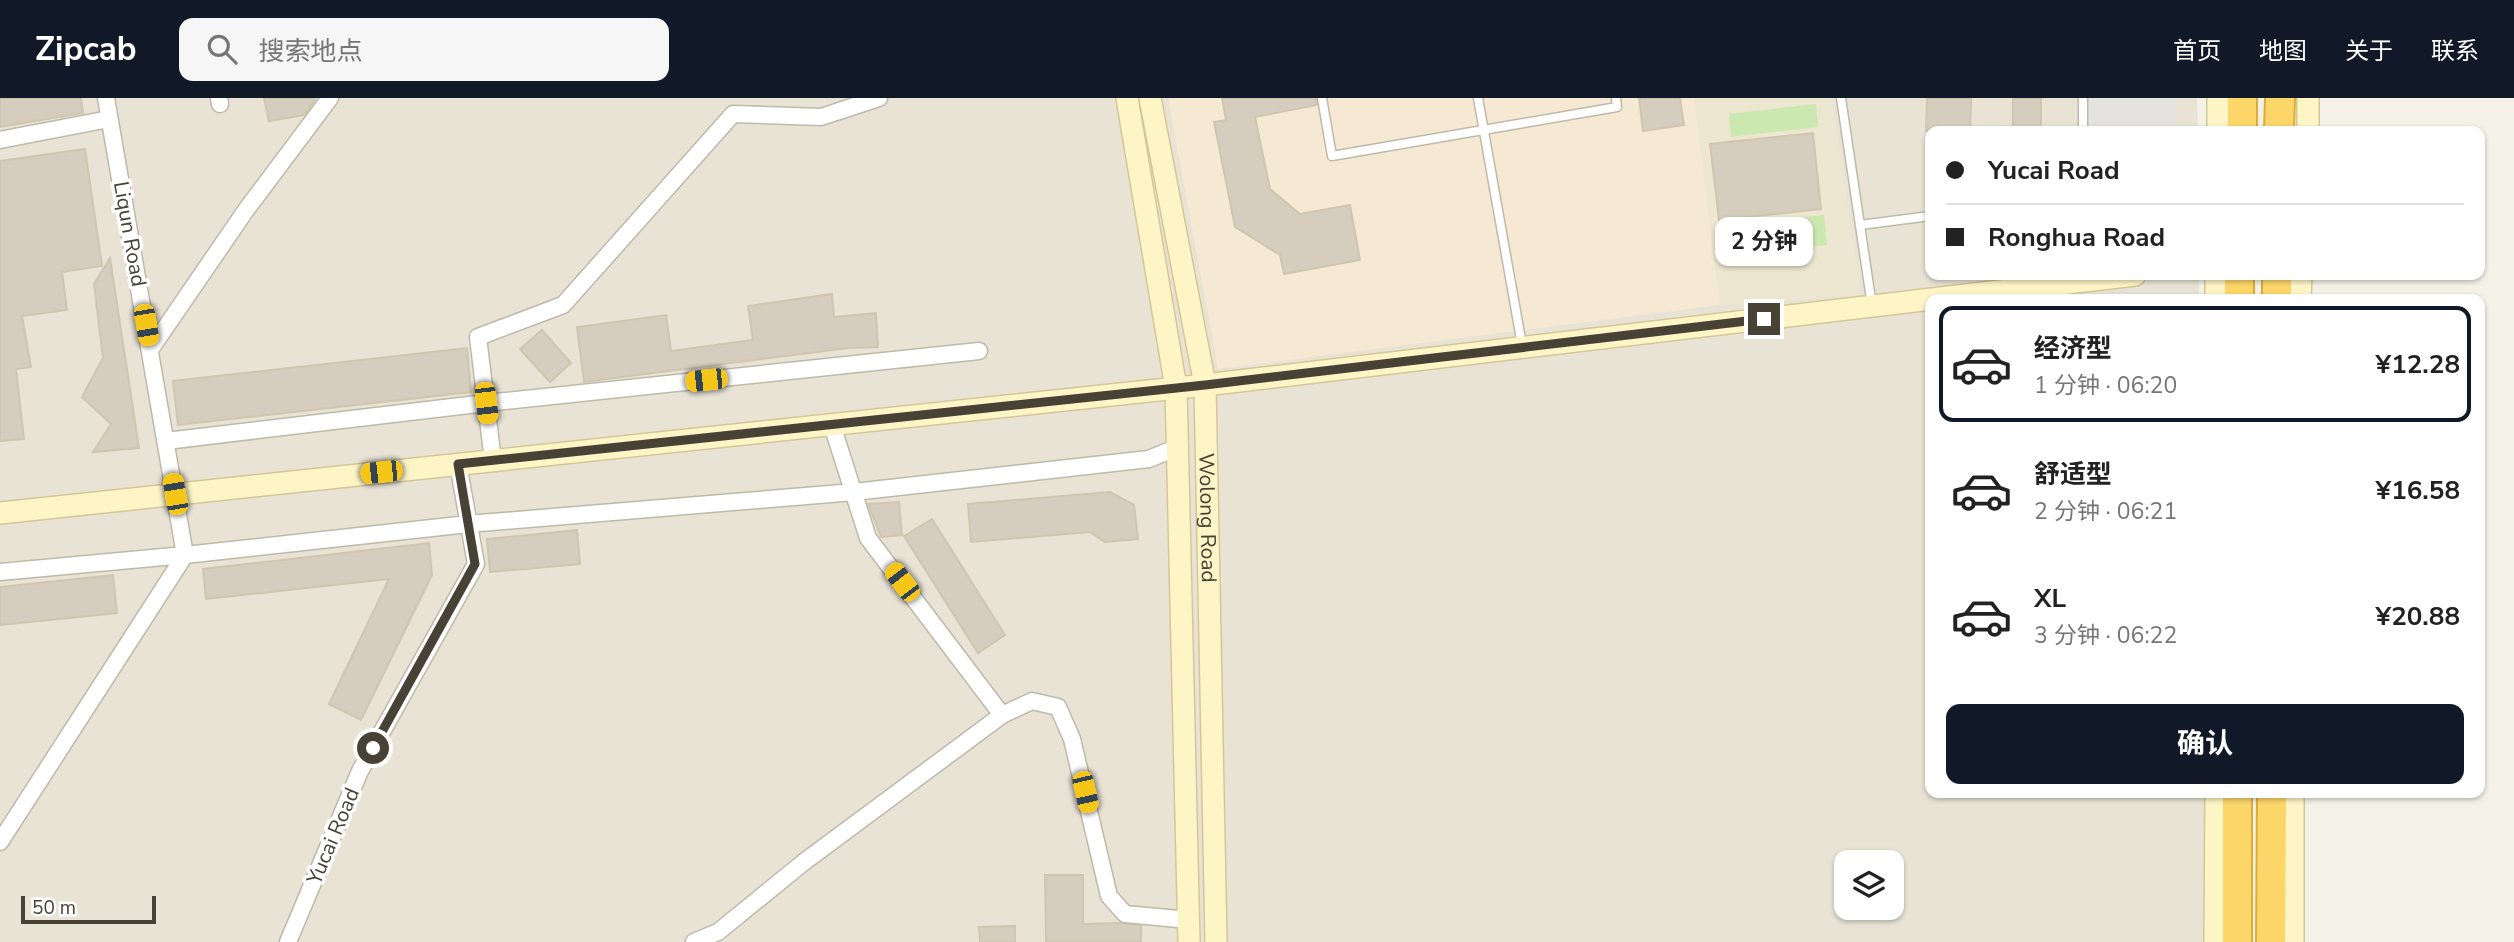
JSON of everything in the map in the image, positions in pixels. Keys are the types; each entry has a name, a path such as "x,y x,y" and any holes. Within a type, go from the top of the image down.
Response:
{"highway":[{"path":"2242,98 2242,126"},
{"path":"2279,126 2280,98"},
{"path":"2237,798 2237,942"},
{"path":"2270,942 2283,798"}],"main road":[{"name":"Wolong Road","path":"1127,98 1177,388 1189,942"},
{"name":"Wolong Road","path":"1150,98 1205,385 1216,942"},
{"path":"2218,98 2218,126"},
{"path":"2308,98 2308,126"},
{"path":"1974,294 2093,280"},
{"path":"0,513 1205,385 1925,300"},
{"path":"2216,798 2216,942"},
{"path":"2283,798 2292,942"}],"street":[{"name":"Liqun Road","path":"106,98 185,555"},
{"path":"150,350 246,210 330,98"},
{"path":"493,461 478,337 563,305 733,114 821,117 879,98"},
{"path":"0,140 109,119"},
{"path":"166,441 486,403 979,351"},
{"path":"832,425 868,538 1002,715"},
{"path":"0,572 468,524 854,492 1149,459 1178,447"},
{"name":"Yucai Road","path":"288,942 360,771 475,564 458,464"},
{"path":"0,842 185,555"},
{"path":"694,942 718,932 804,862 1002,715 1032,701 1058,708 1072,739 1109,896 1125,914 1189,920"}],"lane":[{"path":"1322,98 1332,156 1617,107 1616,98"},
{"path":"1478,98 1523,348"},
{"path":"1841,98 1872,306"},
{"path":"2083,98 2083,126"},
{"path":"1860,225 1925,217"}],"shaded area":[{"path":"0,98 2197,98 2198,126 1925,126 1925,280 2199,280 2199,294 1925,294 1925,798 2204,798 2205,942 0,942"},
{"path":"1168,98 1694,98 1720,305 1218,369"},
{"path":"1694,98 1832,98 1861,295 1720,305"},
{"path":"2083,98 2176,98 2176,126 2083,126"}],"green space":[{"path":"1816,104 1818,127 1731,137 1729,114"},
{"path":"1824,215 1827,245 1722,257 1719,226"}],"building":[{"path":"0,98 81,98 83,113 0,127"},
{"path":"264,98 315,100 304,115 269,121"},
{"path":"1222,98 1316,98 1317,105 1255,117 1270,189 1300,214 1350,205 1360,260 1284,274 1280,255 1235,227 1214,122 1226,120"},
{"path":"1639,98 1680,98 1684,125 1643,131"},
{"path":"1927,98 1971,98 1970,126 1926,126"},
{"path":"2013,98 2041,98 2041,126 2013,126"},
{"path":"1813,133 1821,209 1719,220 1710,144"},
{"path":"85,149 102,266 62,272 67,310 22,316 31,367 16,369 24,439 0,441 0,161"},
{"path":"110,258 139,448 93,452 111,424 82,397 103,358 94,284"},
{"path":"832,294 834,317 876,313 878,347 848,348 584,382 577,327 666,315 671,351 753,340 748,306"},
{"path":"542,330 571,363 550,382 520,349"},
{"path":"467,348 471,392 178,425 173,381"},
{"path":"1110,492 1134,505 1138,539 1105,542 1090,532 971,542 968,504"},
{"path":"899,502 902,535 881,537 868,504"},
{"path":"932,519 1005,635 978,653 904,536"},
{"path":"577,530 580,564 490,572 487,539"},
{"path":"429,543 432,575 361,720 329,704 389,579 206,599 203,569"},
{"path":"113,575 117,613 0,625 0,587"},
{"path":"1045,875 1083,875 1083,924 1120,923 1141,926 1141,942 1046,942"},
{"path":"1015,926 1015,942 980,942 979,927"}],"route":[{"path":"373,748 475,564 458,464 1205,385 1764,319"}]}
